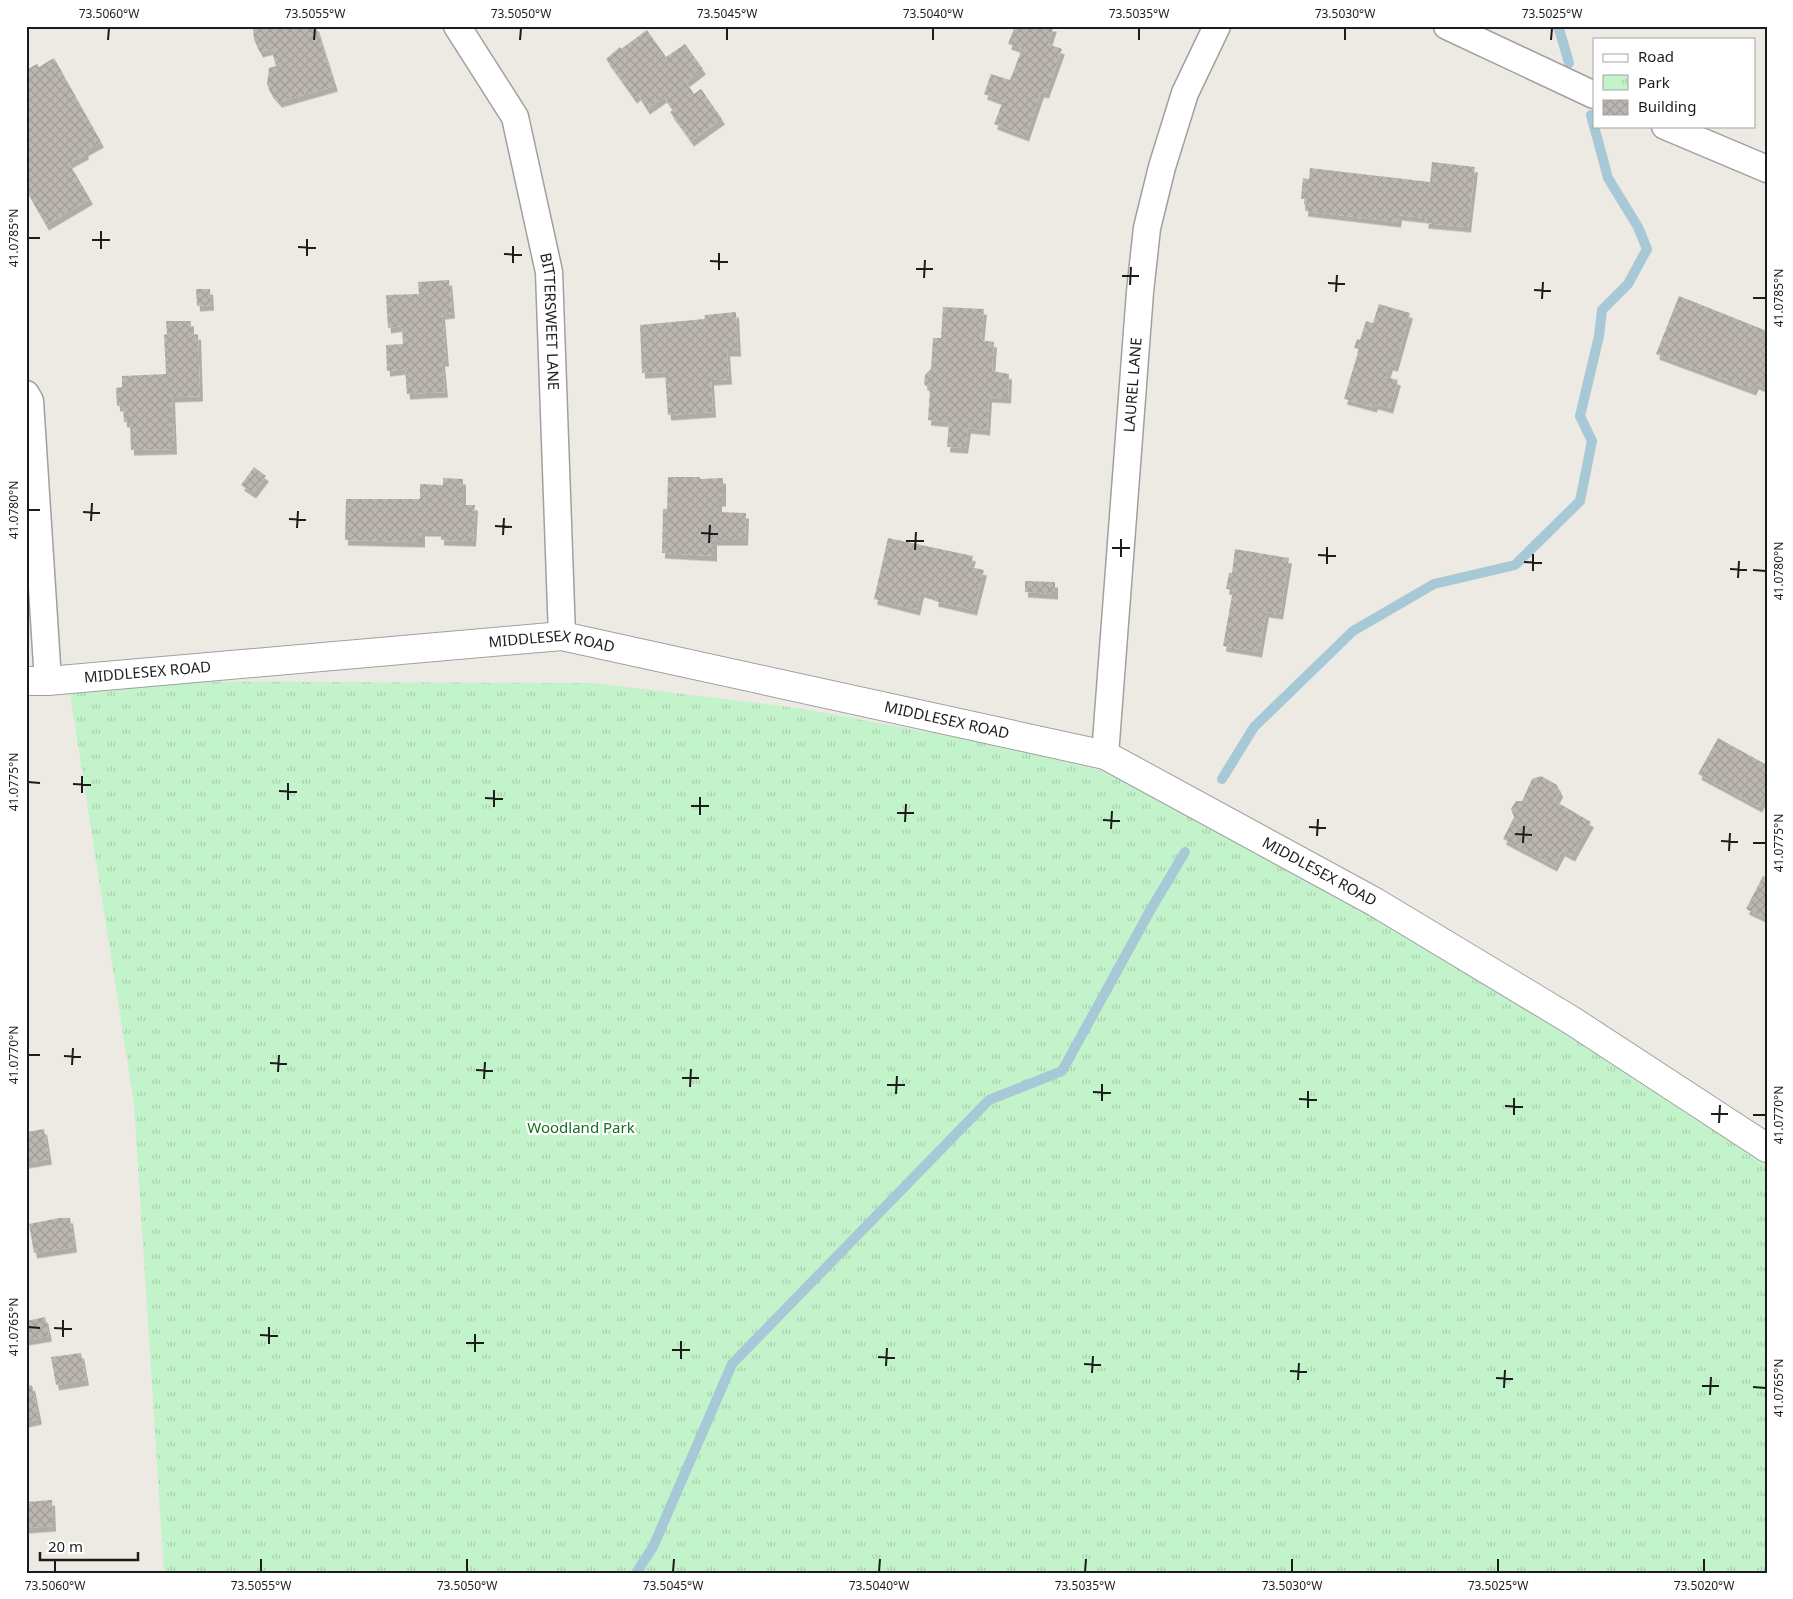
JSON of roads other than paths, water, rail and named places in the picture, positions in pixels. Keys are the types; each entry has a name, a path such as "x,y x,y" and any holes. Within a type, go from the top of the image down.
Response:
{"street":[{"name":"BITTERSWEET LANE","path":"457,26 515,117 549,272 562,636"},
{"name":"LAUREL LANE","path":"1105,755 1140,292 1147,228 1162,166 1185,93 1216,26"},
{"path":"1447,26 1593,95"},
{"path":"1670,128 1767,169"},
{"path":"26,394 30,401 37,681"},
{"name":"MIDDLESEX ROAD","path":"37,681 562,636 1105,755 1384,908 1571,1020 1767,1148"}],"waterway":[{"path":"1557,26 1569,63"},
{"path":"1591,115 1593,122"},
{"path":"1222,779 1254,727 1353,631 1434,584 1515,565 1580,501 1592,441 1580,416 1599,336 1602,310 1628,284 1647,249 1638,227 1608,178 1595,128"},
{"path":"636,1573 653,1547 732,1364 989,1100 1062,1071 1151,909 1185,852"}],"park label":[{"name":"Woodland Park","path":"581,1128"}]}
